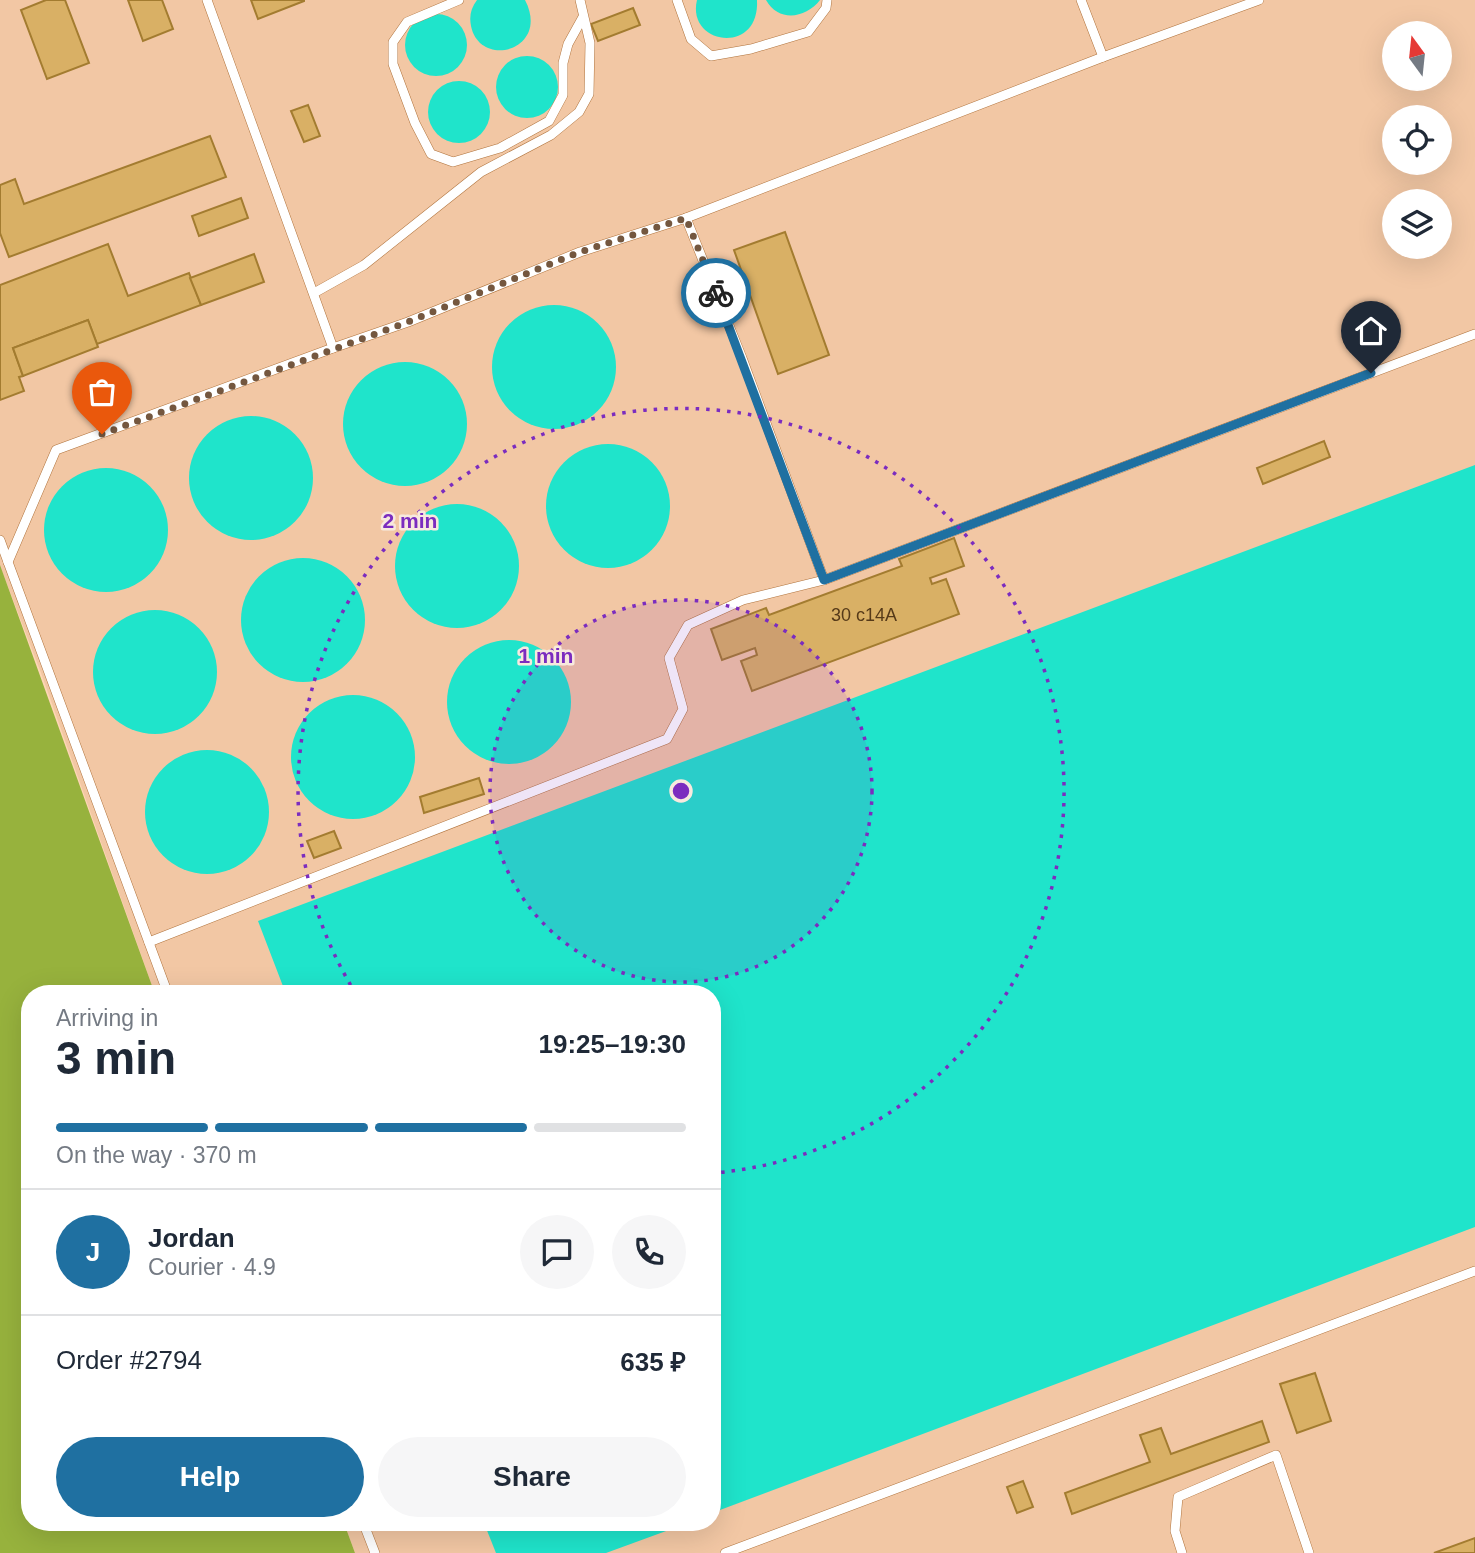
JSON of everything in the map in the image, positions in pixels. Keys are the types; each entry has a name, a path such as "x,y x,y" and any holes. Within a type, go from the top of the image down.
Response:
{"lane":[{"path":"206,0 333,348"},
{"path":"458,0 407,22 393,42 393,64 430,154 453,162 500,148 549,121 563,95 563,63 568,44 583,17"},
{"path":"314,293 364,265 481,172 551,135 579,112 589,94 590,43 580,0"},
{"path":"677,0 691,39 710,56 751,49 808,32 826,8 827,0"},
{"path":"1081,0 1103,57"},
{"path":"8,562 56,450 408,322 580,252 686,218 1103,57 1259,0"},
{"path":"686,218 742,358 824,580"},
{"path":"149,942 667,739 682,709 669,658 688,625 743,600 824,580 1475,334"},
{"path":"0,540 165,985"},
{"path":"725,1553 1475,1271"},
{"path":"1182,1553 1175,1531 1178,1497 1276,1455 1309,1553"},
{"path":"366,1531 375,1553"}],"shaded area":[{"path":"0,0 1475,0 1475,1553 355,1553 347,1531 721,1531 721,985 152,985 41,673 0,566"}],"green space":[{"path":"0,565 152,985 21,985 21,1531 347,1531 355,1553 0,1553"}],"water":[{"path":"477,0 525,0 531,17 529,31 522,42 499,50 487,48 477,40 470,19"},
{"path":"697,0 757,0 755,18 747,30 736,36 724,38 712,35 702,27 697,15"},
{"path":"766,0 820,0 800,14 785,15 771,7"},
{"path":"436,14 458,23 467,45 458,67 436,76 414,67 405,45 414,23"},
{"path":"527,56 549,65 558,87 549,109 527,118 505,109 496,87 505,65"},
{"path":"459,81 481,90 490,112 481,134 459,143 437,134 428,112 437,90"},
{"path":"554,305 578,310 598,323 611,343 616,367 611,391 598,411 578,424 554,429 530,424 510,411 497,391 492,367 497,343 510,323 530,310"},
{"path":"405,362 429,367 449,380 462,400 467,424 462,448 449,468 429,481 405,486 381,481 361,468 348,448 343,424 348,400 361,380 381,367"},
{"path":"251,416 275,421 295,434 308,454 313,478 308,502 295,522 275,535 251,540 227,535 207,522 194,502 189,478 194,454 207,434 227,421"},
{"path":"608,444 632,449 652,462 665,482 670,506 665,530 652,550 632,563 608,568 584,563 564,550 551,530 546,506 551,482 564,462 584,449"},
{"path":"1475,465 1475,1227 721,1510 721,985 283,985 258,921"},
{"path":"106,468 130,473 150,486 163,506 168,530 163,554 150,574 130,587 106,592 82,587 62,574 49,554 44,530 49,506 62,486 82,473"},
{"path":"457,504 481,509 501,522 514,542 519,566 514,590 501,610 481,623 457,628 433,623 413,610 400,590 395,566 400,542 413,522 433,509"},
{"path":"303,558 327,563 347,576 360,596 365,620 360,644 347,664 327,677 303,682 279,677 259,664 246,644 241,620 246,596 259,576 279,563"},
{"path":"155,610 179,615 199,628 212,648 217,672 212,696 199,716 179,729 155,734 131,729 111,716 98,696 93,672 98,648 111,628 131,615"},
{"path":"509,640 533,645 553,658 566,678 571,702 566,726 553,746 533,759 509,764 485,759 465,746 452,726 447,702 452,678 465,658 485,645"},
{"path":"353,695 377,700 397,713 410,733 415,757 410,781 397,801 377,814 353,819 329,814 309,801 296,781 291,757 296,733 309,713 329,700"},
{"path":"207,750 231,755 251,768 264,788 269,812 264,836 251,856 231,869 207,874 183,869 163,856 150,836 145,812 150,788 163,768 183,755"},
{"path":"487,1531 666,1531 606,1553 496,1553"}],"building":[{"path":"46,0 65,0 89,63 47,79 21,10"},
{"path":"128,0 162,0 173,29 143,41"},
{"path":"251,0 304,0 304,1 258,19"},
{"path":"633,8 640,25 598,41 591,24"},
{"path":"308,105 320,136 304,142 291,111"},
{"path":"210,136 226,177 9,257 0,233 0,185 15,179 24,204"},
{"path":"241,198 248,218 199,236 192,216"},
{"path":"785,232 829,355 778,374 734,250"},
{"path":"108,244 128,296 189,273 201,305 97,344 88,320 13,348 23,376 19,377 24,391 0,400 0,285"},
{"path":"254,254 264,282 201,305 190,278"},
{"path":"88,320 98,347 23,376 13,348"},
{"path":"1324,441 1330,457 1263,484 1257,468"},
{"path":"954,538 964,566 930,578 932,584 946,579 959,614 752,691 741,661 757,655 755,648 722,660 711,629 766,608 769,615 902,566 899,559"},
{"path":"479,778 484,794 424,813 420,797"},
{"path":"334,831 341,848 314,858 307,841"},
{"path":"1315,1373 1331,1421 1297,1433 1280,1384"},
{"path":"1262,1421 1269,1442 1072,1514 1065,1493 1150,1462 1140,1435 1161,1428 1171,1454"},
{"path":"1023,1481 1033,1507 1017,1513 1007,1487"},
{"path":"1475,1538 1475,1553 1434,1553"}],"way so far":[{"path":"102,434 408,322 580,252 686,218 716,293"}],"route":[{"path":"716,293 824,580 1371,373"}]}
